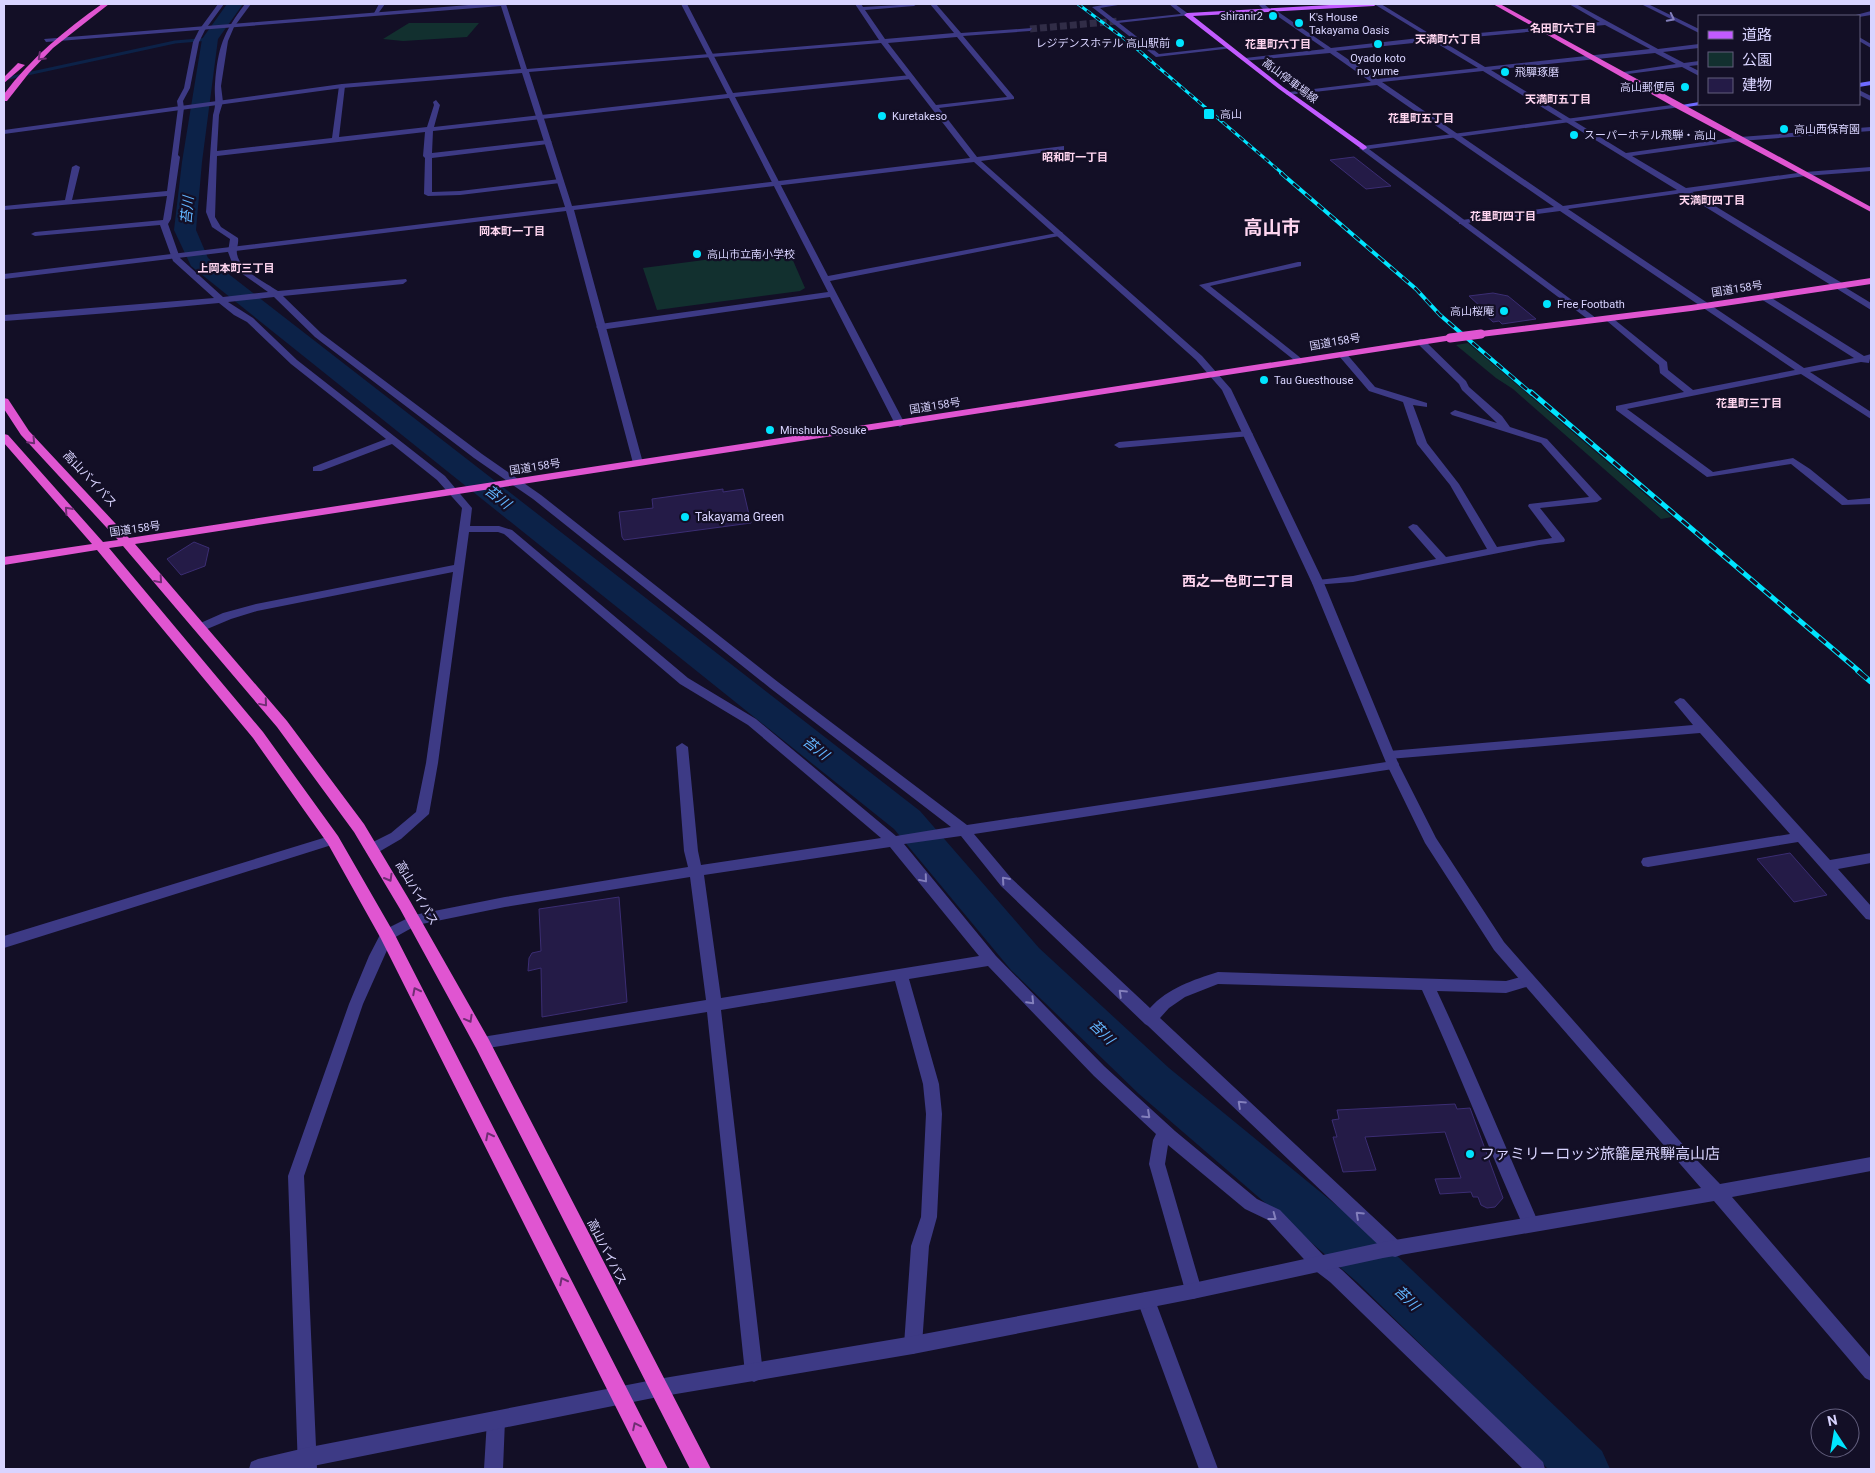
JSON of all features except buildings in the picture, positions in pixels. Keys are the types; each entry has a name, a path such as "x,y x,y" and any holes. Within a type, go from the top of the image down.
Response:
{"highway":[{"path":"33,53 46,40 94,4"},
{"path":"4,99 22,76 60,39 106,4"},
{"path":"1496,4 1871,210"},
{"path":"6,79 27,59"},
{"name":"国道158号","path":"4,561 1421,342 1704,306 1871,281"},
{"name":"高山バイパス","path":"4,401 25,432 127,543 282,724 372,849 414,920 482,1043 701,1469"},
{"path":"4,437 101,547 258,735 333,840 387,935 658,1469"}],"main road":[{"path":"1187,15 1375,4"},
{"name":"高山停車場線","path":"1187,15 1288,94 1363,148"},
{"path":"1679,106 1698,104"}],"street":[{"path":"221,4 197,40 187,88 180,101 184,107 165,222 166,236 196,279 250,320 294,362 441,478 457,492 467,508 466,528 432,764 422,814 396,836 372,849"},
{"path":"248,4 231,26 225,41 218,86 210,212 214,227 234,238 232,252 237,266 318,335 797,701 960,831 1006,882 1389,1249"},
{"path":"375,14 382,4"},
{"path":"46,40 501,4 570,209 600,327 638,463"},
{"path":"684,4 712,55 900,424"},
{"path":"860,6 914,4"},
{"path":"933,4 1012,98 934,107"},
{"path":"1120,4 1096,6 1158,56 1230,48"},
{"path":"1172,4 1187,15"},
{"path":"1261,4 1704,306 1871,416"},
{"path":"1375,4 1685,190 1871,307"},
{"path":"1572,4 1698,73"},
{"path":"1644,4 1698,31"},
{"path":"860,6 882,41 976,160 1214,374 1226,389 1318,584 1391,760 1430,840 1499,946 1688,1162 1740,1217 1871,1372"},
{"path":"1118,21 1187,15"},
{"path":"1245,60 1434,38 1606,24"},
{"path":"4,132 342,86 1030,29"},
{"path":"1860,40 1871,46"},
{"path":"1288,94 1485,69 1698,46"},
{"path":"1620,73 1698,63"},
{"path":"214,154 539,116 911,78"},
{"path":"334,140 342,86"},
{"path":"1860,93 1871,99"},
{"path":"436,102 427,156 428,194 460,193 560,181"},
{"path":"1363,148 1679,106"},
{"path":"1626,154 1740,139 1871,129"},
{"path":"427,156 548,142"},
{"path":"4,277 178,254 570,209 1061,148"},
{"path":"1363,148 1593,320"},
{"path":"68,202 76,167"},
{"path":"1462,222 1805,174 1871,168"},
{"path":"4,208 170,193"},
{"path":"35,234 165,222"},
{"path":"826,279 1060,234"},
{"path":"1298,264 1203,285 1299,361"},
{"path":"4,318 102,309 141,308 403,281"},
{"path":"600,327 834,294"},
{"path":"1764,297 1867,358 1871,365"},
{"path":"1610,318 1664,364 1663,371 1666,374 1692,394"},
{"path":"1421,342 1463,383 1465,388 1499,418 1506,429"},
{"path":"1342,354 1372,389 1424,405"},
{"path":"1867,358 1619,408 1711,475 1793,461 1816,477 1822,485 1846,503 1871,501"},
{"path":"1407,400 1420,440 1454,484 1494,551"},
{"path":"1318,584 1353,579 1539,542 1560,540 1533,506 1597,499 1544,441 1455,414"},
{"path":"1119,445 1248,434"},
{"path":"317,469 393,440"},
{"path":"1413,526 1443,561"},
{"path":"466,528 499,529 508,532 655,659 684,681 752,722 897,841 991,960 1098,1070 1169,1136 1251,1204 1274,1216 1325,1262 1343,1283 1536,1469"},
{"path":"200,628 227,616 256,608 460,567"},
{"path":"1680,702 1871,915"},
{"path":"306,1463 296,1176 356,1004 376,956 387,935 414,920 505,902 960,831 1391,760 1704,728"},
{"path":"682,747 691,851 696,871 714,1004 714,1019 754,1374"},
{"path":"1648,862 1800,836"},
{"path":"4,942 333,840"},
{"path":"1827,866 1871,858"},
{"path":"482,1043 991,960"},
{"path":"901,975 931,1084 934,1114 929,1216 920,1246 914,1345"},
{"path":"1150,1020 1156,1011 1180,991 1218,978 1506,987 1528,981"},
{"path":"1426,984 1460,1056 1479,1101 1480,1110 1531,1224"},
{"path":"1169,1136 1161,1140 1157,1164 1194,1291"},
{"path":"258,1469 306,1463 496,1420 621,1395 754,1374 914,1345 1194,1291 1389,1249 1871,1164"},
{"path":"1146,1300 1209,1469"},
{"path":"493,1469 496,1420"}],"green space":[{"path":"409,23 479,23 467,37 403,41 383,39"},
{"path":"788,249 805,288 800,291 657,310 643,268"},
{"path":"1468,343 1672,517 1661,519 1513,389 1496,378 1456,345"}],"waterway":[{"name":"苔川","path":"235,4 210,39 192,162 185,230 199,261 907,820 1025,959 1154,1081 1374,1266 1584,1469"},
{"path":"4,79 175,42 210,39"}],"tunnel":[{"path":"1030,29 1118,21"}],"railway":[{"path":"1078,4 1130,43 1283,174"},
{"path":"1281,173 1416,289 1440,315 1532,394"},
{"path":"1531,392 1860,672"},
{"path":"1858,671 1871,682"}],"place":[{"name":"shiranir2","path":"1273,16"},
{"name":"K's House Takayama Oasis","path":"1299,23"},
{"name":"レジデンスホテル 高山駅前","path":"1180,43"},
{"name":"Oyado koto no yume","path":"1378,44"},
{"name":"飛驒琢磨","path":"1505,72"},
{"name":"高山郵便局","path":"1685,87"},
{"name":"高山","path":"1209,114"},
{"name":"Kuretakeso","path":"882,116"},
{"name":"高山西保育園","path":"1784,129"},
{"name":"スーパーホテル飛騨・高山","path":"1574,135"},
{"name":"高山市立南小学校","path":"697,254"},
{"name":"Free Footbath","path":"1547,304"},
{"name":"高山桜庵","path":"1504,311"},
{"name":"Tau Guesthouse","path":"1264,380"},
{"name":"Minshuku Sosuke","path":"770,430"},
{"name":"Takayama Green","path":"685,517"},
{"name":"ファミリーロッジ旅籠屋飛騨高山店","path":"1470,1154"}],"district":[{"name":"名田町六丁目","path":"1563,28"},
{"name":"天満町六丁目","path":"1448,39"},
{"name":"花里町六丁目","path":"1278,44"},
{"name":"天満町五丁目","path":"1558,99"},
{"name":"花里町五丁目","path":"1421,118"},
{"name":"昭和町一丁目","path":"1075,157"},
{"name":"天満町四丁目","path":"1712,200"},
{"name":"花里町四丁目","path":"1503,216"},
{"name":"高山市","path":"1272,227"},
{"name":"岡本町一丁目","path":"512,231"},
{"name":"上岡本町三丁目","path":"236,268"},
{"name":"花里町三丁目","path":"1749,403"},
{"name":"西之一色町二丁目","path":"1238,581"}]}
